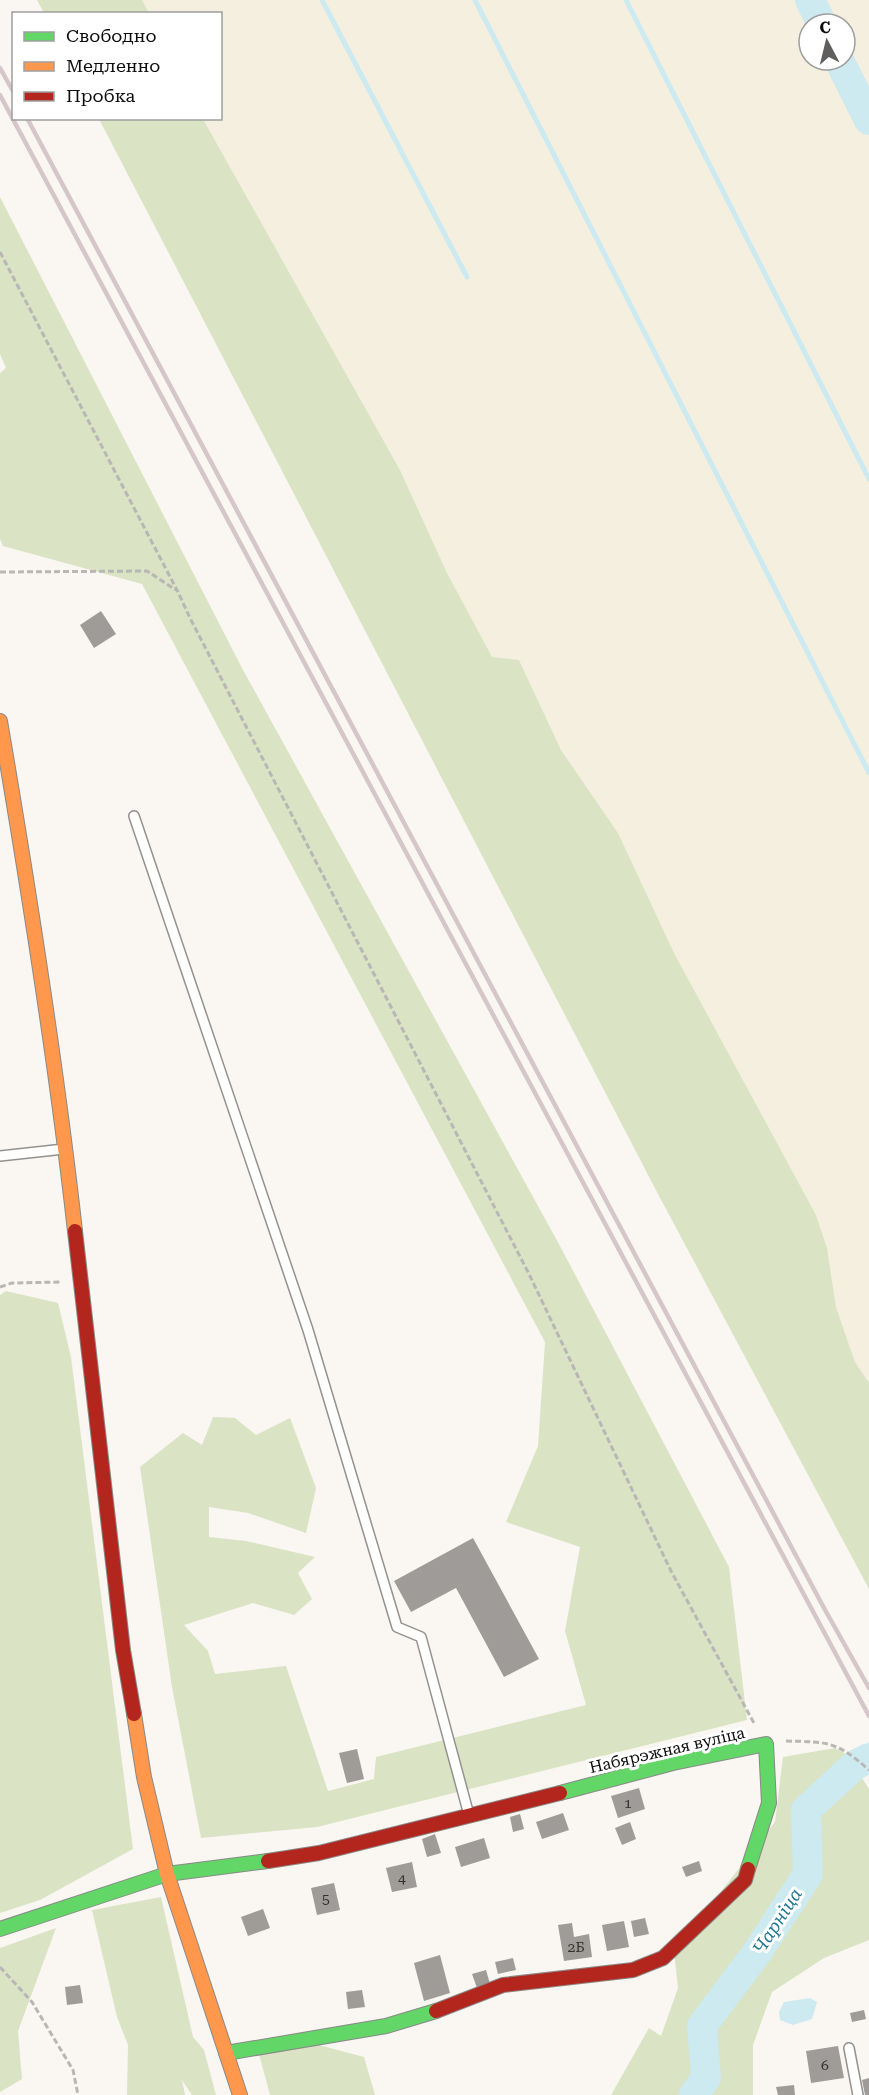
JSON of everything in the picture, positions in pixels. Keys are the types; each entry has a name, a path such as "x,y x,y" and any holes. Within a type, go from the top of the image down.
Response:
{"street":[{"path":"0,721 28,885 66,1149 123,1650 144,1778 168,1874 240,2095"},
{"name":"Набярэжная вуліца","path":"0,1929 168,1874 239,1866 319,1853 470,1817 673,1763 766,1744 769,1803 745,1880 663,1958 633,1970 502,1985 452,2006 386,2026 226,2053"}],"lane":[{"path":"134,816 308,1330 397,1627 421,1637 470,1817"},
{"path":"0,1156 66,1149"},
{"path":"849,2048 858,2095"}],"path":[{"path":"0,252 529,1274 671,1570 766,1744 786,1741 819,1742 838,1746 869,1770"},
{"path":"0,572 147,572 178,592"},
{"path":"0,1287 12,1283 52,1283 81,1279"},
{"path":"0,1967 32,2002 73,2070 78,2095"}],"shaded area":[{"path":"142,0 869,0 869,1383 855,1362 836,1307 827,1248 816,1215 674,953 618,833 561,750 519,660 492,658 447,573 400,470 204,120 222,120 222,12 148,12"}],"green space":[{"path":"37,0 142,0 148,12 43,12"},
{"path":"100,120 204,120 400,470 447,573 492,657 519,660 561,750 618,833 674,953 816,1215 827,1248 836,1307 855,1362 869,1383 869,1589 658,1194"},
{"path":"0,197 242,668 560,1246 729,1567 747,1720 317,1827 201,1838 172,1687 140,1467 183,1433 202,1445 213,1417 235,1418 256,1435 290,1418 316,1488 306,1533 248,1513 209,1507 209,1537 246,1541 315,1557 298,1573 312,1599 294,1615 253,1603 184,1625 208,1651 215,1674 286,1666 328,1791 374,1779 376,1757 586,1705 565,1631 580,1547 506,1522 538,1446 545,1342 142,584 3,546 0,539 0,373 6,368 0,354"},
{"path":"6,1291 58,1303 71,1357 133,1849 40,1900 0,1913 0,1295"},
{"path":"835,1748 848,1755 869,1789 869,1940 824,1958 772,1992 753,2045 753,2095 611,2095 649,2028 661,2036 678,1988 674,1952 775,1822 783,1757"},
{"path":"161,1897 193,2037 204,2050 216,2095 192,2095 182,2080 185,2095 127,2095 128,2045 117,2017 92,1910"},
{"path":"56,1928 18,2031 22,2079 0,2092 0,1948"},
{"path":"315,2044 364,2057 375,2095 270,2095 259,2054"}],"water":[{"path":"810,1998 817,2002 812,2019 793,2025 780,2020 779,2012 784,2002"}],"building":[{"path":"101,611 116,634 94,648 80,625"},
{"path":"473,1538 539,1659 504,1677 456,1588 411,1612 394,1581"},
{"path":"357,1749 364,1779 347,1783 339,1753"},
{"path":"639,1788 645,1809 618,1818 611,1796"},
{"path":"563,1813 569,1830 542,1839 536,1822"},
{"path":"520,1814 524,1829 513,1832 510,1817"},
{"path":"630,1822 636,1839 622,1845 615,1828"},
{"path":"435,1834 441,1853 427,1857 422,1839"},
{"path":"484,1838 490,1858 461,1867 455,1847"},
{"path":"699,1861 702,1871 686,1877 682,1867"},
{"path":"412,1862 417,1887 392,1892 386,1868"},
{"path":"334,1883 340,1910 317,1915 311,1888"},
{"path":"263,1909 270,1928 248,1936 241,1917"},
{"path":"645,1918 649,1934 634,1937 631,1921"},
{"path":"624,1921 629,1947 607,1951 602,1925"},
{"path":"572,1923 574,1937 589,1934 592,1957 564,1961 558,1925"},
{"path":"440,1955 450,1993 424,2001 414,1963"},
{"path":"513,1958 516,1970 498,1974 495,1962"},
{"path":"486,1970 490,1984 477,1988 472,1974"},
{"path":"80,1985 83,2003 67,2005 65,1987"},
{"path":"362,1990 365,2007 348,2009 346,1992"},
{"path":"864,2010 866,2019 852,2022 850,2013"},
{"path":"838,2046 844,2078 811,2083 806,2051"},
{"path":"869,2078 869,2095 865,2095 862,2080"},
{"path":"794,2085 795,2095 778,2095 776,2087"}],"waterway":[{"path":"322,0 467,277"},
{"path":"475,0 869,773"},
{"path":"626,0 869,479"},
{"name":"Чарніца","path":"810,0 816,12"},
{"name":"Чарніца","path":"845,72 869,120"},
{"name":"Чарніца","path":"694,2095 706,2078 702,2026 758,1951 808,1874 806,1810 855,1765 869,1758"}],"railway":[{"path":"0,68 12,89"},
{"path":"0,95 12,117"},
{"path":"13,120 869,1716"},
{"path":"28,120 824,1608 869,1688"}],"traffic: fast":[{"path":"560,1793 673,1763 766,1744 769,1803 748,1869"},
{"path":"0,1929 167,1874 268,1861"},
{"path":"226,2053 386,2026 436,2011"}],"traffic: slow":[{"path":"0,721 41,976 75,1231"},
{"path":"134,1714 144,1777 167,1874 240,2095"}],"traffic: jam":[{"path":"75,1231 123,1650 134,1714"},
{"path":"268,1861 319,1853 560,1793"},
{"path":"436,2011 503,1985 633,1970 663,1958 745,1880 748,1869"}]}
